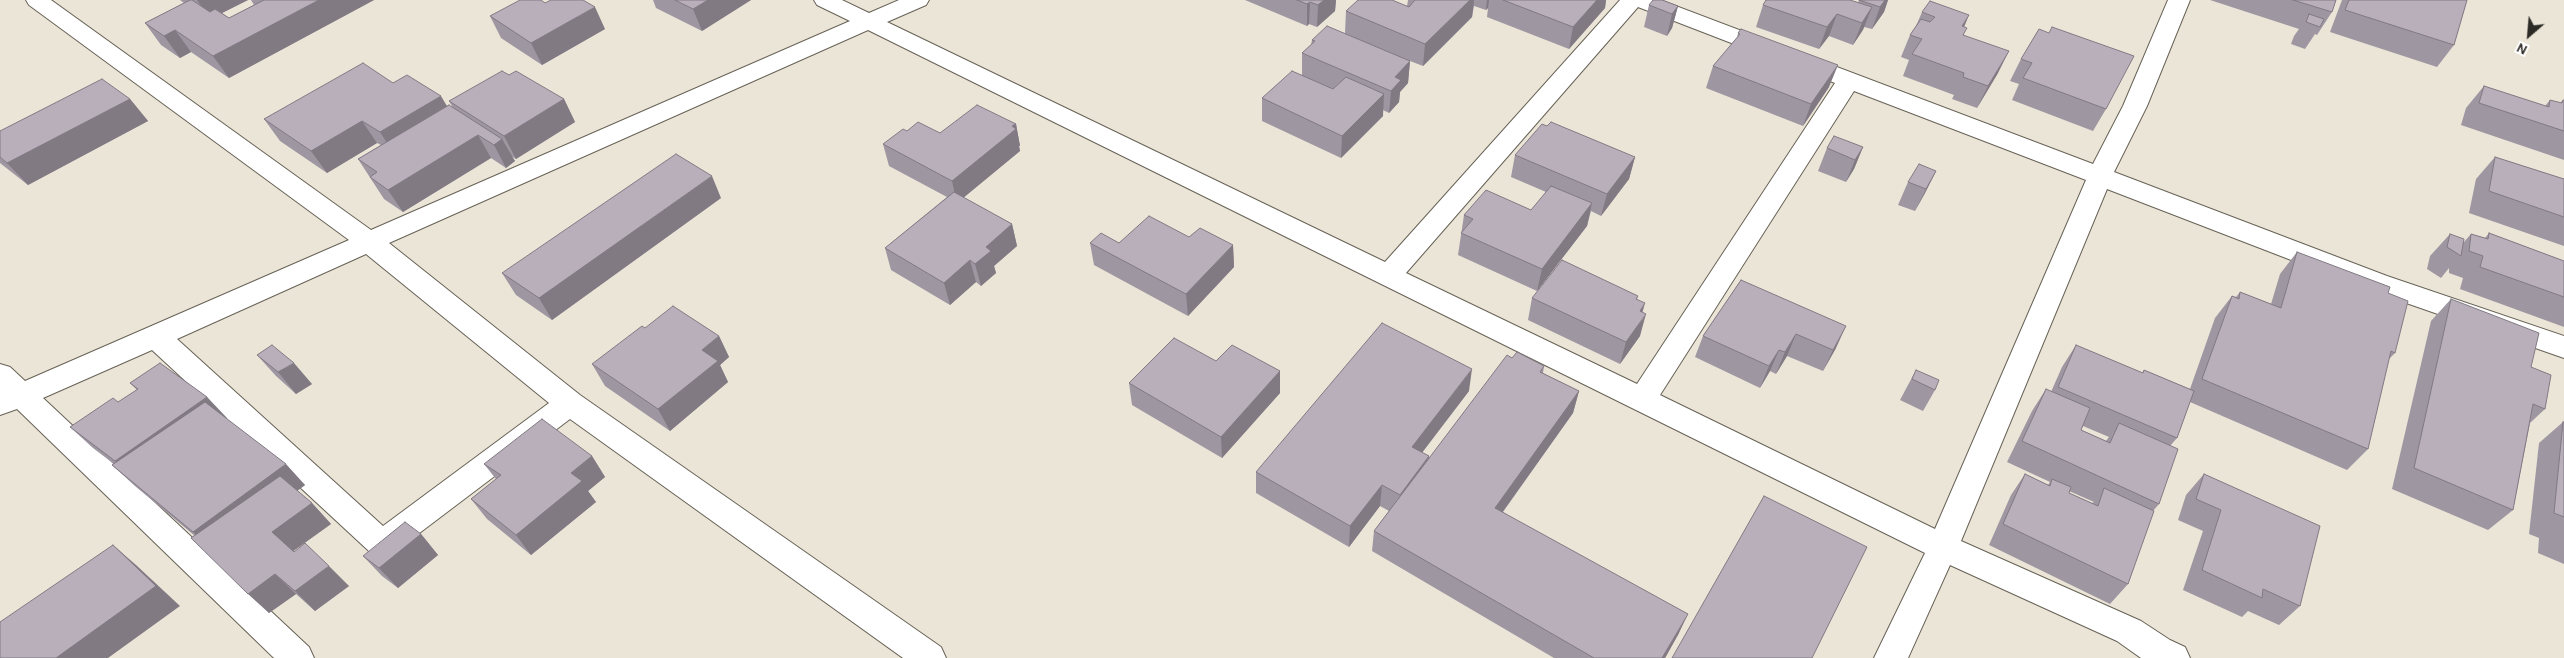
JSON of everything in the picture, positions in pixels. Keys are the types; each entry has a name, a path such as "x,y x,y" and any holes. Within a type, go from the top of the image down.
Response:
{"street":[{"path":"36,0 368,241 570,403 929,658"},
{"path":"825,0 1943,547 2129,631 2158,652 2173,658"},
{"path":"298,658 7,391 156,337 368,241 918,0"},
{"path":"1388,276 1632,0"},
{"path":"1640,0 2378,283 2564,347"},
{"path":"1891,658 1943,547 2100,176 2135,106 2179,0"},
{"path":"1642,400 1849,80"},
{"path":"156,337 382,544 570,403"}],"building":[{"path":"190,0 210,12 215,9 229,18 264,0 319,0 213,56 175,30 164,36 145,23"},
{"path":"520,0 541,0 545,3 551,0 583,0 595,7 531,43 490,16"},
{"path":"675,0 708,0 693,9"},
{"path":"1297,0 1324,0 1318,5 1310,2 1307,4"},
{"path":"1358,0 1392,0 1409,7 1415,0 1470,0 1425,44 1346,11"},
{"path":"1503,0 1597,0 1573,27"},
{"path":"1653,0 1662,0 1678,6 1672,14 1649,5"},
{"path":"1766,0 1850,0 1872,7 1862,23 1837,14 1827,27 1763,5"},
{"path":"1859,0 1885,0 1880,7"},
{"path":"2293,0 2336,0 2332,12"},
{"path":"2349,0 2467,0 2454,45 2345,10"},
{"path":"1930,1 1969,15 1962,26 1967,28 1963,35 2009,51 1988,86 1963,77 1964,73 1912,54 1922,39 1910,35 1921,19 1930,22 1935,17 1922,12"},
{"path":"2309,14 2324,19 2320,27 2306,22"},
{"path":"1327,26 1410,61 1395,77 1401,80 1391,91 1302,53"},
{"path":"2052,27 2134,56 2106,109 2023,78 2032,63 2021,59 2039,29 2049,33"},
{"path":"1741,29 1838,65 1811,104 1713,66 1740,34 1738,33"},
{"path":"363,63 393,83 407,75 441,96 380,132 362,121 311,151 264,119"},
{"path":"502,71 509,75 516,71 564,99 504,136 449,101"},
{"path":"1292,71 1333,89 1346,77 1384,94 1342,136 1262,98"},
{"path":"102,79 130,99 7,163 0,157 0,131"},
{"path":"2484,86 2549,107 2550,100 2562,103 2564,100 2564,131 2479,103"},
{"path":"449,105 502,139 494,145 478,135 388,190 370,177 377,172 358,159"},
{"path":"977,105 1016,124 1012,126 1016,129 952,181 883,144 903,129 907,131 918,122 940,133"},
{"path":"1551,122 1635,157 1607,194 1515,155 1542,124 1547,126"},
{"path":"1834,136 1863,147 1855,160 1827,148"},
{"path":"676,154 712,176 539,298 502,273"},
{"path":"2495,157 2564,179 2564,217 2489,191"},
{"path":"1919,164 1936,171 1926,189 1908,182"},
{"path":"1551,186 1592,203 1542,269 1461,233 1473,219 1464,215 1486,190 1531,210"},
{"path":"954,192 1012,224 986,247 991,251 975,264 970,260 944,283 885,248"},
{"path":"1149,216 1189,237 1200,228 1233,245 1186,294 1090,243 1101,233 1119,243"},
{"path":"2489,233 2564,261 2564,297 2480,267 2483,256 2469,251 2471,234 2488,239"},
{"path":"2450,234 2464,239 2461,256 2447,247"},
{"path":"2297,252 2390,287 2388,293 2408,301 2395,353 2391,351 2368,449 2202,379 2232,296 2239,299 2240,292 2281,308"},
{"path":"1562,260 1638,296 1636,299 1645,303 1640,311 1646,314 1626,342 1532,298"},
{"path":"1741,280 1846,326 1833,350 1796,334 1785,352 1779,350 1769,366 1703,336"},
{"path":"2451,299 2539,333 2531,367 2551,375 2545,409 2533,404 2513,510 2414,468"},
{"path":"673,306 719,336 702,350 718,361 658,409 592,364 642,326 645,328"},
{"path":"1382,323 1472,369 1412,447 1429,456 1400,495 1382,485 1350,526 1256,472"},
{"path":"1174,338 1216,361 1232,345 1280,371 1221,437 1129,383"},
{"path":"272,345 294,363 278,372 257,355"},
{"path":"2076,345 2143,373 2144,370 2194,391 2177,438 2058,387"},
{"path":"1517,352 1544,366 1540,372 1579,391 1495,508 1688,614 1662,658 1594,658 1374,531 1507,355 1512,358"},
{"path":"160,363 207,397 115,461 70,427 113,398 118,402 138,389 130,383"},
{"path":"1916,370 1939,380 1935,390 1912,379"},
{"path":"2046,389 2090,408 2081,430 2110,443 2119,423 2178,449 2159,504 2022,441"},
{"path":"205,402 286,464 193,532 112,465"},
{"path":"542,419 592,456 571,473 582,481 516,535 471,499 501,475 484,464"},
{"path":"2564,422 2564,517 2554,513"},
{"path":"2025,474 2050,486 2052,479 2071,487 2069,493 2098,506 2104,488 2154,511 2128,584 2003,524"},
{"path":"2204,474 2320,526 2300,606 2263,589 2262,598 2202,570 2221,510 2196,499"},
{"path":"280,476 312,503 272,532 294,552 305,543 329,566 295,591 275,574 248,594 191,538"},
{"path":"1764,496 1867,547 1812,658 1672,658"},
{"path":"405,522 421,534 379,568 363,556"},
{"path":"113,545 156,586 56,658 0,658 0,622"}]}
